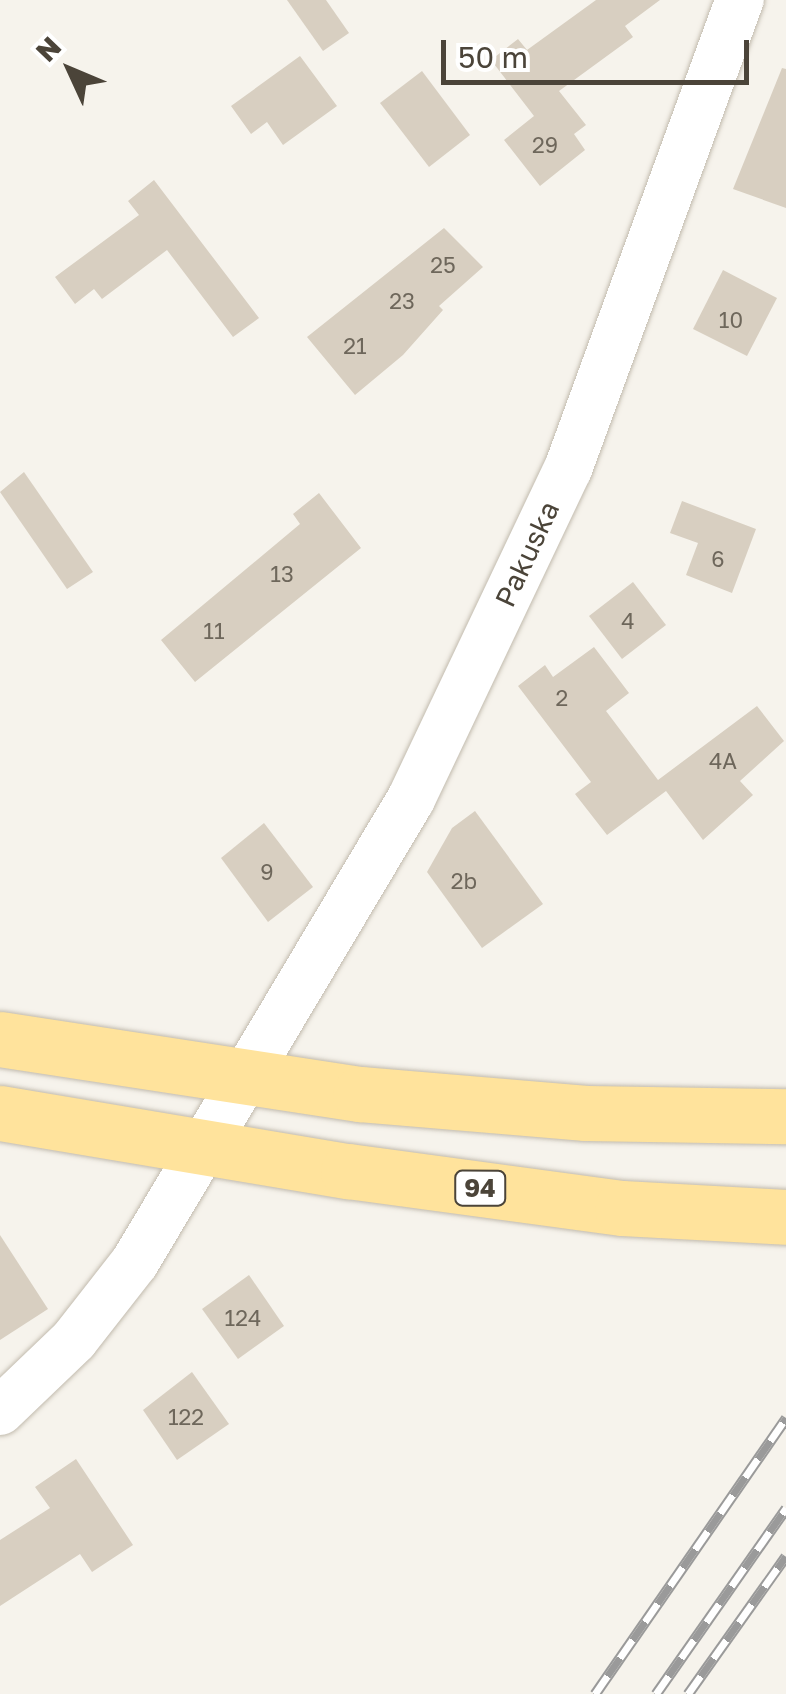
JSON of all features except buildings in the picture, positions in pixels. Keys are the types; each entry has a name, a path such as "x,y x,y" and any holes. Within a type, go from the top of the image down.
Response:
{"main road":[{"path":"0,1038 249,1078 528,1109 786,1116"},
{"name":"94","path":"0,1113 622,1208 771,1217"}],"street":[{"name":"Pakuska","path":"0,1411 98,1314 249,1078 411,799 568,469 740,0"}],"railway":[{"path":"595,1694 786,1418"},
{"path":"656,1694 786,1508"},
{"path":"688,1694 786,1556"}]}
